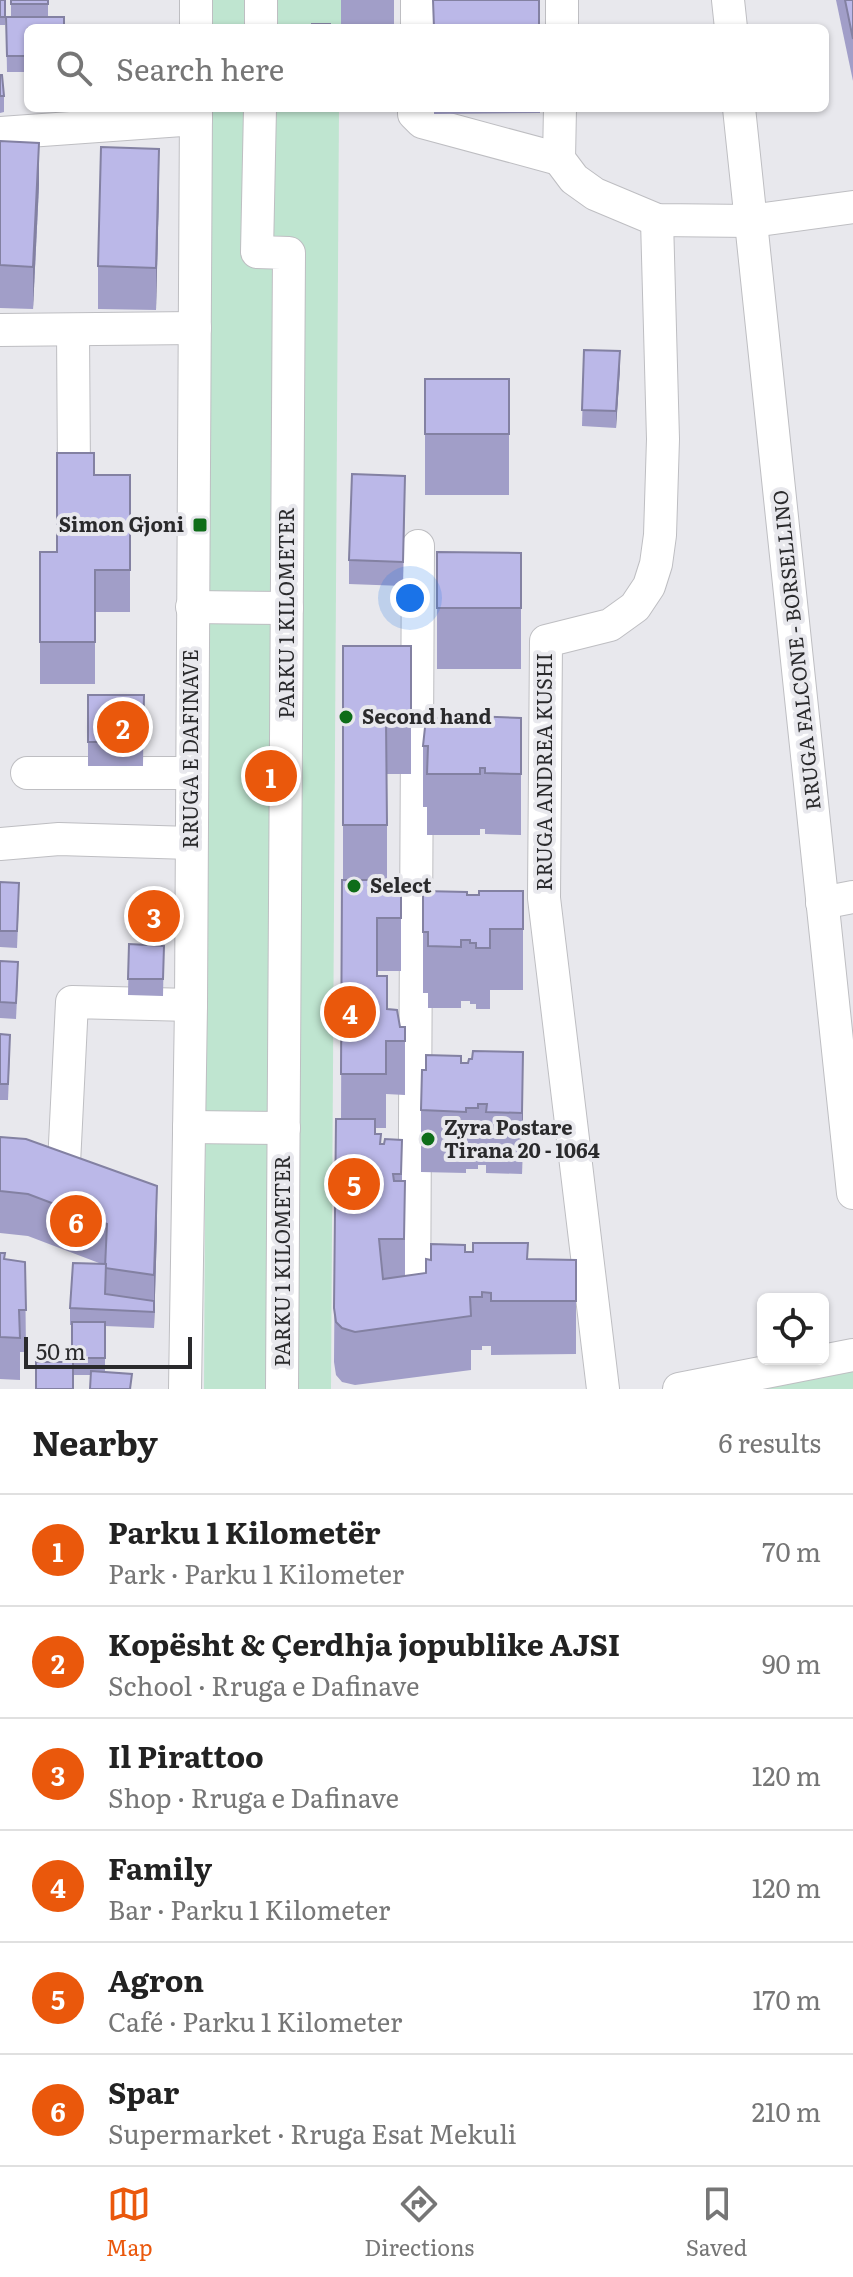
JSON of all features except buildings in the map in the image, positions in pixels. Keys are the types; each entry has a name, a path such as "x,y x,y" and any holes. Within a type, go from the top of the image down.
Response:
{"street":[{"path":"196,0 196,24"},
{"path":"261,0 261,24"},
{"path":"417,0 417,24"},
{"path":"562,0 562,24"},
{"path":"728,0 731,24"},
{"name":"PARKU 1 KILOMETER","path":"260,112 257,252 289,253 282,1389"},
{"path":"414,112 422,122 559,159"},
{"path":"560,112 559,159 574,179 595,194 657,220 751,221 853,207"},
{"name":"RRUGA FALCONE - BORSELLINO","path":"739,112 838,900 853,1193"},
{"path":"0,133 196,114"},
{"name":"RRUGA E DAFINAVE","path":"185,1389 191,1005 196,114"},
{"name":"RRUGA ANDREA KUSHI","path":"603,1389 530,898 546,641 610,625 635,607 649,586 656,564 663,439 657,220"},
{"path":"0,330 195,328"},
{"path":"73,331 74,473"},
{"path":"414,1322 430,898 418,546"},
{"path":"192,607 287,608"},
{"path":"27,773 191,773"},
{"path":"0,844 59,839 191,843"},
{"path":"64,1163 72,1002 191,1005"},
{"path":"189,1127 284,1128"},
{"path":"156,1193 188,1199"},
{"path":"679,1389 853,1355"}],"green space":[{"path":"212,0 341,0 341,24 212,24"},
{"path":"211,112 339,112 331,1389 204,1389"},
{"path":"853,1370 853,1389 753,1389"}],"place":[{"name":"Simon Gjoni","path":"200,525"},
{"name":"Second hand","path":"346,717"},
{"name":"Kopësht & Çerdhja jopublike AJSI","path":"123,727"},
{"name":"Parku 1 Kilometër","path":"271,776"},
{"name":"Select","path":"354,886"},
{"name":"Il Pirattoo","path":"154,916"},
{"name":"Family","path":"350,1012"},
{"name":"Zyra Postare Tirana 20 - 1064","path":"428,1139"},
{"name":"Agron","path":"354,1184"},
{"name":"Spar","path":"76,1221"}]}
